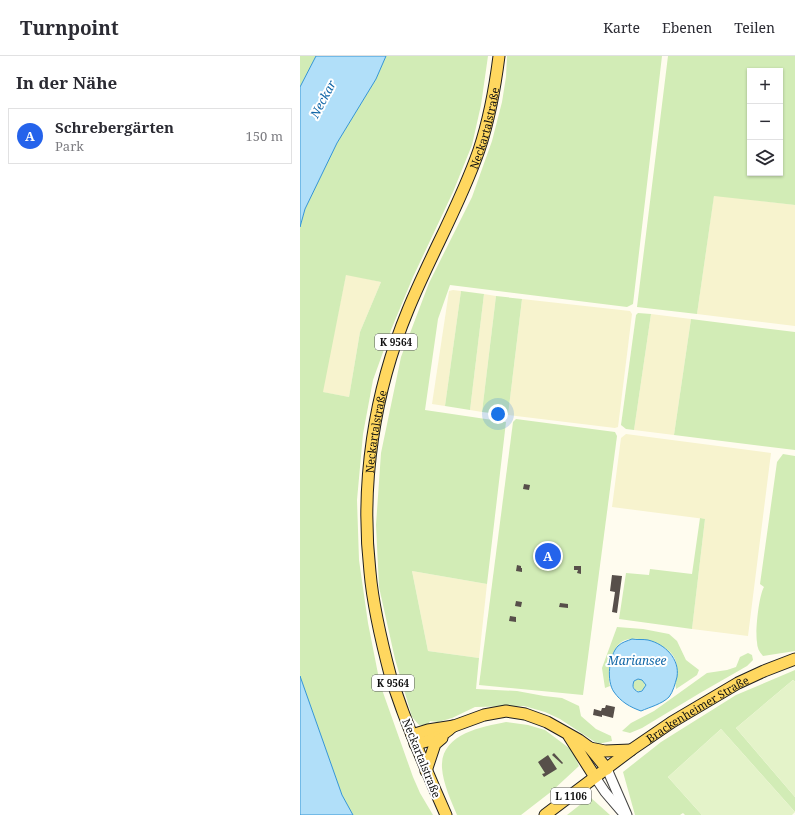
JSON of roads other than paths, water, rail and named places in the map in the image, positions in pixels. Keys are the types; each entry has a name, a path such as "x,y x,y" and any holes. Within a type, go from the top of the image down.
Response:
{"main road":[{"name":"Neckartalstraße","path":"446,815 413,739 392,680 380,629 370,574 367,517 370,454 381,395 397,339 415,293 461,195 479,149 493,97 499,56"},
{"name":"Brackenheimer Straße","path":"545,815 631,750 672,722 738,684 764,671 795,659"},
{"path":"413,739 428,730 450,729 484,715 506,711 535,717 567,733 590,748 607,769"},
{"path":"426,771 435,744 450,729"},
{"path":"567,733 595,777"},
{"path":"590,748 605,751 631,750"}],"street":[{"path":"607,769 626,815"},
{"path":"595,777 605,792 626,815"}],"water":[{"name":"Neckar","path":"316,56 386,56 376,79 337,143 305,209 300,227 300,87"},
{"name":"Mariansee","path":"632,639 648,640 660,645 674,658 677,670 675,685 669,697 641,711 629,706 620,699 614,692 609,675 612,655 615,650 621,644","holes":["638,679 642,680 646,685 642,691 638,692 633,688 634,681"]},
{"path":"300,676 342,795 353,815 300,815"}],"place":[{"name":"Schrebergärten","path":"548,556"}]}
